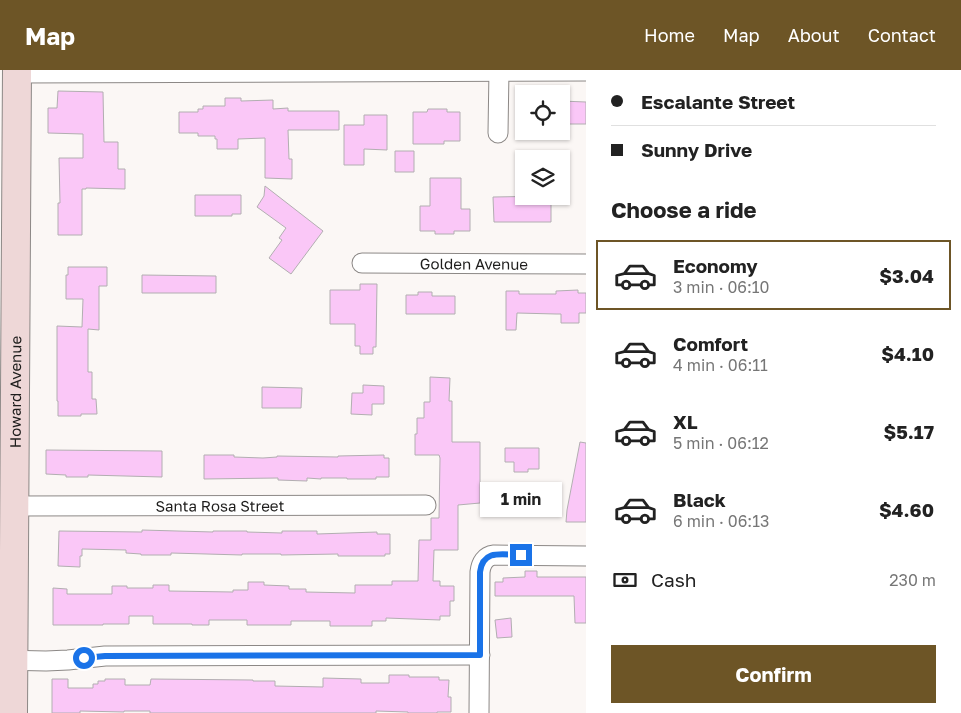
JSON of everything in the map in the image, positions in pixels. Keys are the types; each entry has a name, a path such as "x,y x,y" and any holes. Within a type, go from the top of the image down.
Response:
{"street":[{"path":"17,71 586,71"},
{"name":"Howard Avenue","path":"13,713 7,660 15,506 7,460 17,71"},
{"path":"498,133 499,71"},
{"name":"Golden Avenue","path":"362,263 586,264"},
{"name":"Santa Rosa Street","path":"15,506 426,505"},
{"path":"479,713 480,572 484,559 494,554 586,556"},
{"path":"7,660 68,660 105,656 480,655"}],"building":[{"path":"58,91 103,92 104,142 118,142 118,169 125,169 125,189 82,189 82,235 58,235 58,203 60,203 59,158 83,158 83,134 48,133 48,108 57,108"},
{"path":"225,98 241,98 241,101 273,100 273,109 288,108 288,111 339,111 339,130 288,130 289,159 292,159 292,179 265,178 265,138 238,139 238,149 217,149 217,139 215,139 215,136 198,136 198,133 179,133 179,112 198,112 198,109 203,109 203,106 225,106"},
{"path":"570,101 586,102 586,124 570,124"},
{"path":"428,109 447,109 447,112 460,112 460,141 444,141 444,144 413,144 413,112 427,112"},
{"path":"364,115 387,115 387,150 364,149 364,165 344,165 344,125 364,125"},
{"path":"395,151 414,151 414,172 395,172"},
{"path":"430,178 461,178 461,209 470,209 470,231 454,231 454,234 435,234 435,231 420,231 420,206 430,206"},
{"path":"265,186 323,231 291,274 269,258 282,240 279,238 286,228 257,207 264,196"},
{"path":"195,195 241,195 241,214 232,214 232,216 195,216"},
{"path":"493,197 515,197 515,205 551,205 551,222 494,222"},
{"path":"68,267 107,267 107,286 99,286 99,330 88,329 88,372 92,372 92,399 96,399 97,414 58,416 57,326 82,327 83,299 66,299"},
{"path":"142,275 216,276 216,293 142,293"},
{"path":"360,284 377,284 376,347 373,347 373,354 360,354 360,346 355,346 355,324 330,324 330,290 360,290"},
{"path":"578,290 578,293 586,293 586,313 579,313 579,323 561,323 561,314 517,313 516,330 506,330 506,291 519,291 519,294 556,294 556,291"},
{"path":"418,292 432,292 432,296 455,296 455,314 406,314 406,295 418,295"},
{"path":"430,377 450,378 449,401 452,401 452,442 480,442 480,503 458,505 458,550 434,550 433,581 440,581 440,586 454,586 454,601 450,601 450,616 440,616 440,620 386,618 386,621 372,621 372,626 330,626 330,621 291,621 291,625 247,625 247,620 209,620 209,625 153,624 153,616 129,616 129,624 53,625 53,588 67,589 67,594 112,594 112,586 153,588 153,585 169,585 169,591 233,592 233,590 248,590 248,582 264,582 264,585 289,586 289,589 306,589 306,592 355,593 355,585 392,585 392,581 418,581 419,540 431,540 431,518 439,518 439,455 415,455 417,418 424,418 424,402 430,402"},
{"path":"363,385 384,386 384,404 372,404 372,415 351,414 352,393 363,393"},
{"path":"262,387 302,388 301,408 262,408"},
{"path":"580,442 586,443 586,522 566,522 567,510"},
{"path":"505,448 539,448 539,469 528,469 528,472 514,472 514,462 505,462"},
{"path":"46,450 162,451 162,477 88,475 88,477 66,477 66,475 46,474"},
{"path":"204,455 234,455 234,457 263,458 277,456 338,457 384,455 384,458 389,458 389,477 376,477 376,479 307,478 307,481 278,480 278,478 204,479"},
{"path":"142,530 282,533 282,531 317,531 317,534 377,532 377,534 390,534 390,554 385,554 385,556 171,553 171,555 141,555 126,553 126,550 82,549 80,567 58,566 59,531 142,532"},
{"path":"525,571 537,571 537,577 586,577 586,623 575,623 574,596 495,596 495,582 503,582 503,578 525,577"},
{"path":"511,618 512,637 497,638 495,620"},
{"path":"389,675 439,677 439,680 449,680 448,697 451,697 451,712 150,713 150,711 80,711 80,713 52,713 52,679 68,679 68,688 93,688 93,684 98,684 98,681 105,681 105,679 125,679 125,685 150,685 151,679 253,680 275,681 275,686 323,687 323,678 361,679 361,683 389,683"}],"route":[{"path":"84,658 105,656 480,655 480,572 484,559 494,554 521,555"}]}
